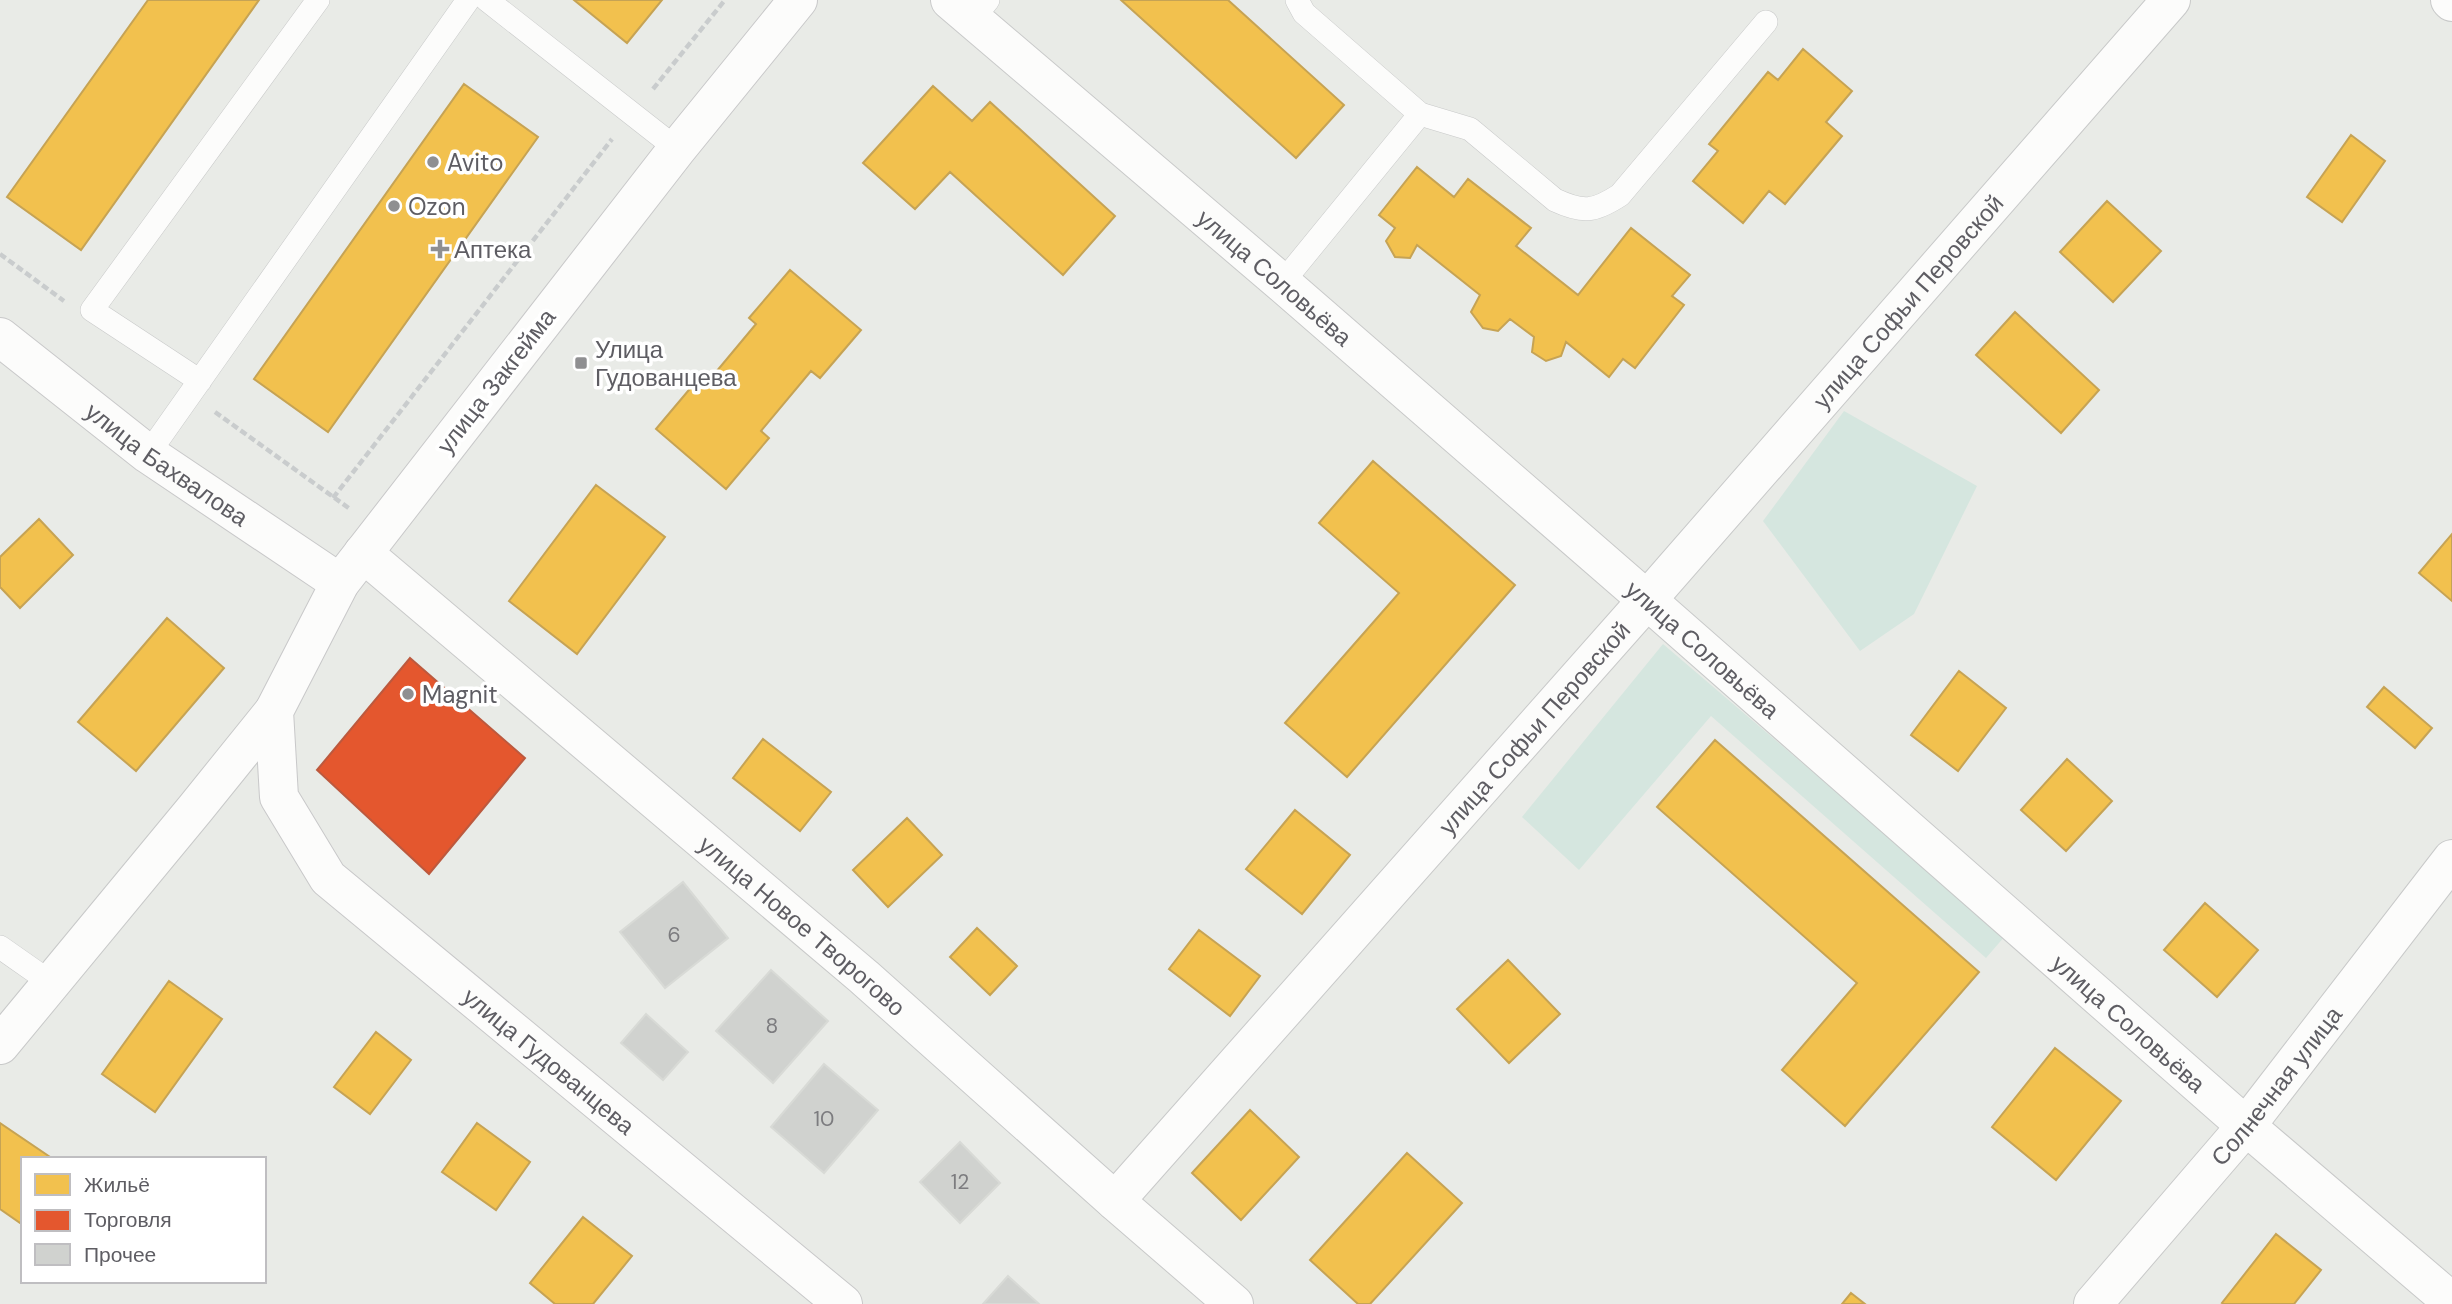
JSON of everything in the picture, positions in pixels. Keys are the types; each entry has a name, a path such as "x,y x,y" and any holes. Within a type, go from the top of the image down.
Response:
{"street":[{"name":"улица Закгейма","path":"0,1045 274,711 340,583 677,149 798,0"},
{"name":"улица Софьи Перовской","path":"1115,1201 1647,600 2171,0"},
{"name":"улица Соловьёва","path":"970,6 1282,283 2246,1126 2452,1302"},
{"name":"улица Бахвалова","path":"0,337 148,454 340,583"},
{"name":"улица Новое Творогово","path":"363,552 864,977 1234,1304"},
{"name":"улица Гудованцева","path":"274,711 279,797 328,878 842,1304"},
{"name":"Солнечная улица","path":"2093,1304 2246,1126 2452,859"}],"lane":[{"path":"200,380 92,310 318,0"},
{"path":"148,454 468,0"},
{"path":"487,0 677,149"},
{"path":"1297,0 1304,13 1420,114 1470,129 1555,200 1572,208 1588,210 1605,205 1620,195 1766,22"},
{"path":"1282,283 1420,114"},
{"path":"0,947 50,982"}],"path":[{"path":"333,498 632,113 725,0"}],"shaded area":[{"path":"1844,411 1977,486 1914,614 1860,651 1763,521"},
{"path":"1663,644 2005,936 1986,958 1711,716 1579,870 1522,817"}],"building: Жильё":[{"path":"148,0 259,0 81,250 7,197"},
{"path":"574,0 662,0 627,43"},
{"path":"1121,0 1228,0 1344,105 1296,158"},
{"path":"1803,49 1852,91 1826,122 1842,136 1785,204 1769,191 1743,223 1693,181 1718,151 1709,144 1768,72 1778,80"},
{"path":"464,84 538,137 328,432 254,379"},
{"path":"933,86 972,121 990,102 1115,216 1063,275 950,172 915,209 863,163"},
{"path":"2351,135 2385,161 2342,222 2307,197"},
{"path":"1417,167 1454,197 1468,179 1531,228 1516,246 1578,295 1631,228 1690,275 1672,296 1684,305 1635,368 1623,359 1609,377 1566,342 1561,356 1546,361 1532,352 1534,337 1510,319 1498,331 1483,328 1471,312 1480,295 1417,245 1410,258 1395,257 1386,241 1395,228 1379,215"},
{"path":"2107,201 2161,251 2113,302 2060,252"},
{"path":"790,270 861,330 820,378 811,371 761,431 769,438 726,489 656,429 699,378 706,384 756,324 749,318"},
{"path":"2015,312 2099,390 2061,433 1976,355"},
{"path":"1373,461 1515,585 1347,777 1285,723 1399,593 1319,523"},
{"path":"596,485 665,537 577,654 509,601"},
{"path":"39,519 73,555 20,608 0,587 0,557"},
{"path":"2452,534 2452,601 2419,573"},
{"path":"167,618 224,668 136,771 78,722"},
{"path":"1959,671 2006,708 1958,771 1911,735"},
{"path":"2384,687 2432,728 2415,748 2367,707"},
{"path":"763,739 831,792 800,831 733,778"},
{"path":"1715,740 1979,972 1845,1126 1782,1070 1857,983 1657,807"},
{"path":"2067,759 2112,801 2066,851 2021,810"},
{"path":"1295,810 1350,855 1302,914 1246,869"},
{"path":"907,818 942,855 888,907 853,870"},
{"path":"2205,903 2258,950 2217,997 2164,950"},
{"path":"977,928 1017,966 990,995 950,957"},
{"path":"1199,930 1260,976 1230,1016 1169,969"},
{"path":"1508,960 1560,1014 1509,1063 1457,1009"},
{"path":"169,981 222,1019 155,1112 102,1074"},
{"path":"376,1032 411,1060 370,1114 334,1087"},
{"path":"2055,1048 2121,1101 2056,1180 1992,1127"},
{"path":"1250,1110 1299,1157 1241,1220 1192,1173"},
{"path":"0,1123 50,1157 21,1157 21,1224 0,1209"},
{"path":"477,1123 530,1162 496,1210 442,1172"},
{"path":"1407,1153 1462,1203 1370,1304 1358,1304 1310,1260"},
{"path":"583,1217 632,1256 593,1304 555,1304 530,1283"},
{"path":"2276,1234 2321,1270 2294,1304 2222,1303"},
{"path":"1851,1293 1865,1304 1842,1304"}],"building: Торговля":[{"path":"410,658 525,758 429,874 317,770"}],"building: Прочее":[{"path":"683,882 728,938 665,988 620,932"},
{"path":"771,970 828,1021 773,1083 716,1031"},
{"path":"646,1014 688,1052 663,1080 621,1043"},
{"path":"824,1064 878,1110 824,1173 771,1127"},
{"path":"960,1142 1000,1183 960,1223 920,1182"},
{"path":"1008,1276 1039,1304 983,1304"}],"place":[{"name":"Avito","path":"433,162"},
{"name":"Ozon","path":"394,206"},
{"name":"Аптека","path":"440,249"},
{"name":"Улица Гудованцева","path":"581,363"},
{"name":"Magnit","path":"408,694"}]}
